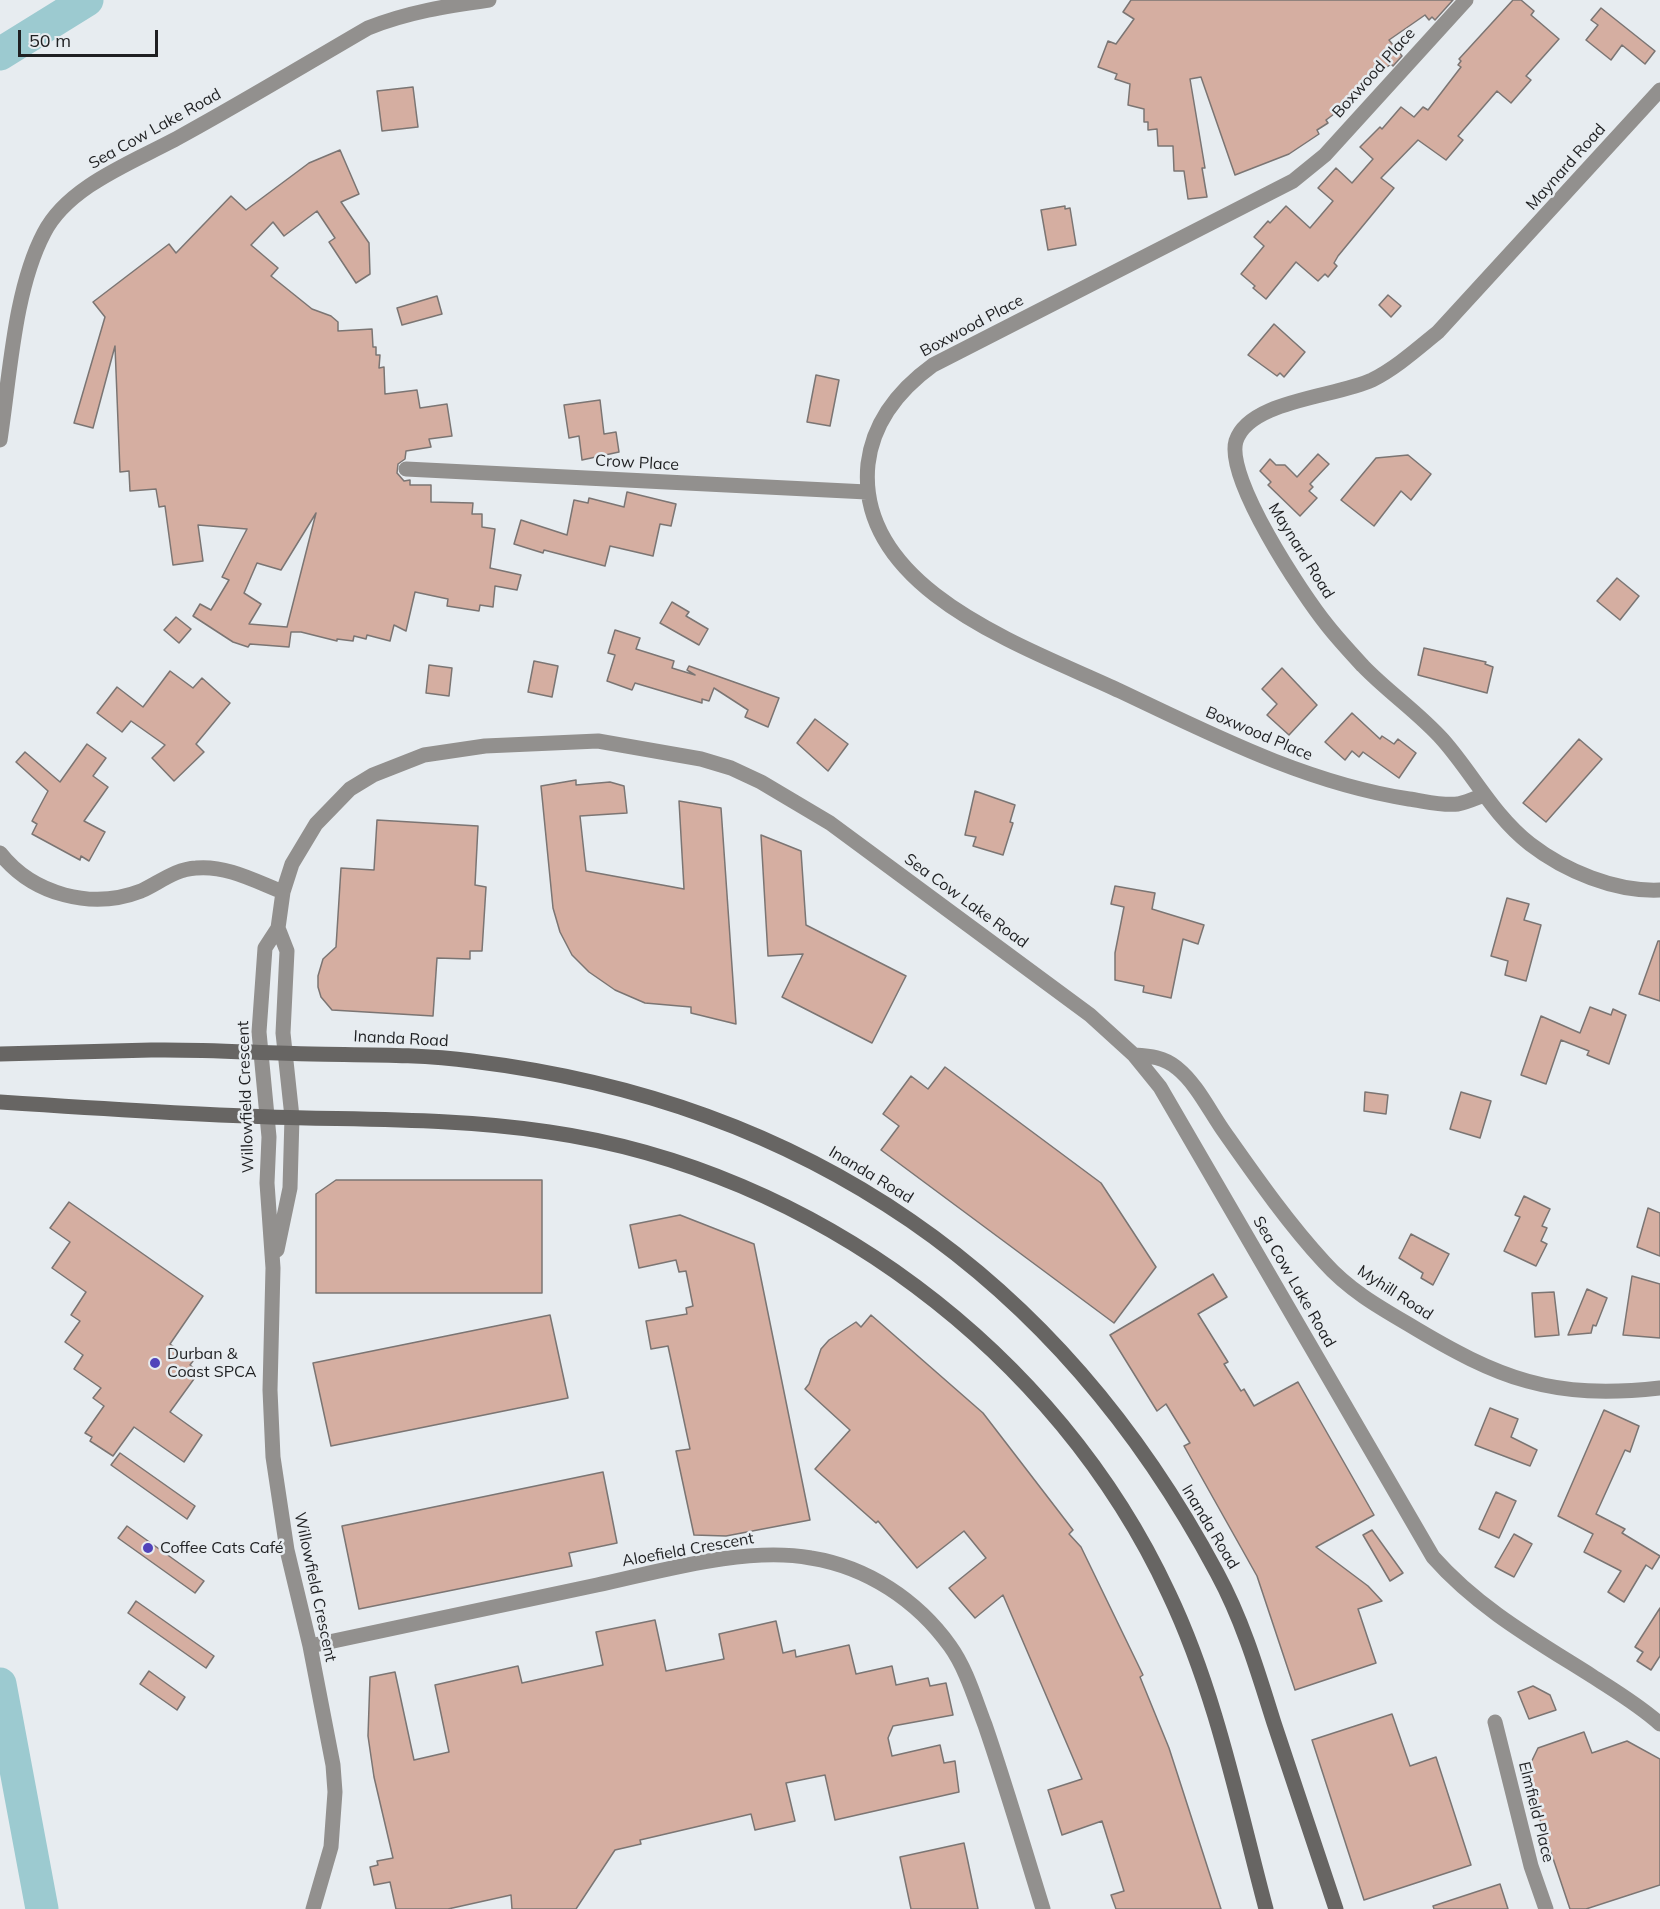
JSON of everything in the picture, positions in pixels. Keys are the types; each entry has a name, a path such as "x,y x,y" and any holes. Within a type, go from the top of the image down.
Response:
{"main road":[{"name":"Inanda Road","path":"0,1054 155,1050 468,1060 592,1081 706,1115 817,1163 935,1237 992,1282 1042,1329 1100,1396 1140,1449 1184,1516 1219,1576 1246,1636 1336,1909"},
{"path":"0,1102 266,1117 493,1125 554,1132 672,1159 741,1185 805,1217 907,1278 962,1323 1012,1370 1059,1421 1134,1526 1170,1594 1197,1661 1213,1711 1266,1909"}],"street":[{"name":"Sea Cow Lake Road","path":"0,440 23,287 34,254 45,230 96,180 182,136 368,28 387,20 435,7 489,0"},
{"name":"Boxwood Place","path":"1466,0 1325,154 1293,181 933,365 912,380 893,402 878,427 869,452 867,492 871,511 881,533 915,579 939,600 1007,638 1232,744 1321,778 1385,795 1435,803 1457,804 1484,795"},
{"name":"Maynard Road","path":"1660,90 1438,332 1398,364 1370,381 1260,415 1242,429 1236,440 1236,465 1257,518 1326,625 1365,668 1441,738 1501,818 1531,845 1565,867 1614,885 1660,890"},
{"name":"Crow Place","path":"406,470 867,492"},
{"name":"Sea Cow Lake Road","path":"283,892 303,844 332,805 350,789 372,775 424,755 485,746 598,741 646,748 731,768 795,799 1090,1015 1134,1055 1178,1116 1433,1557 1467,1593 1499,1618 1614,1690 1660,1724"},
{"path":"0,853 22,874 43,887 68,897 92,900 116,899 143,890 171,874 192,868 213,867 283,892"},
{"name":"Willowfield Crescent","path":"283,892 278,928 265,948 259,1032 269,1137 267,1183 273,1268 270,1390 273,1457 287,1550 333,1765 335,1817 325,1874 313,1909"},
{"name":"Willowfield Crescent","path":"273,1268 290,1188 292,1117 284,1033 287,951 278,928"},
{"name":"Myhill Road","path":"1134,1055 1164,1060 1184,1074 1249,1167 1324,1262 1365,1299 1454,1352 1536,1384 1560,1390 1606,1393 1660,1389"},
{"name":"Aloefield Crescent","path":"309,1646 756,1554 811,1557 858,1571 888,1587 913,1606 936,1628 952,1648 967,1680 998,1762 1043,1909"},
{"name":"Elmfield Place","path":"1495,1722 1531,1866 1546,1909"}],"building":[{"path":"1131,0 1453,0 1435,20 1432,17 1429,20 1425,15 1389,40 1402,56 1393,66 1391,64 1364,85 1366,88 1326,120 1328,123 1317,130 1319,134 1289,154 1235,175 1201,77 1190,79 1205,168 1202,168 1207,197 1188,199 1184,171 1174,171 1173,146 1158,146 1157,129 1148,130 1148,122 1144,122 1144,109 1128,105 1130,84 1115,79 1117,74 1098,67 1108,41 1116,44 1134,19 1123,12"},
{"path":"1513,0 1521,0 1534,11 1531,15 1559,39 1526,76 1531,80 1511,103 1497,91 1458,136 1463,140 1446,160 1418,140 1381,178 1394,188 1338,256 1334,263 1337,266 1328,277 1325,274 1318,281 1296,262 1266,299 1253,288 1255,286 1241,274 1264,246 1254,237 1268,221 1270,223 1286,206 1310,228 1333,201 1318,188 1336,168 1352,183 1373,159 1360,147 1380,127 1382,129 1401,107 1414,117 1423,107 1428,110 1461,67 1458,65 1461,61 1459,59"},
{"path":"1601,8 1655,51 1645,64 1622,45 1611,60 1586,40 1598,25 1591,20"},
{"path":"413,87 418,127 382,131 377,91"},
{"path":"340,150 359,194 341,202 369,243 370,274 356,283 329,242 335,238 317,211 284,236 273,222 251,245 278,268 271,276 312,309 331,316 338,322 338,331 372,329 373,347 376,347 376,355 380,355 379,368 384,367 385,394 417,390 420,408 447,404 452,436 429,439 431,447 406,451 405,459 398,464 397,473 404,481 410,480 410,485 431,485 431,502 473,503 472,514 482,514 482,527 495,529 490,568 521,575 517,590 495,586 493,607 480,605 479,611 447,606 448,599 415,592 406,631 394,625 390,641 367,635 366,639 354,636 353,641 337,639 337,641 301,632 291,632 289,647 250,644 248,647 233,642 193,616 200,604 211,610 229,580 222,577 247,529 198,525 203,561 173,565 165,506 159,507 156,489 130,491 129,471 120,472 115,346 93,428 74,423 105,317 93,302 169,244 176,253 231,196 246,210 309,163","holes":["316,513 287,627 249,624 261,604 244,593 257,563 281,570"]},
{"path":"1065,206 1065,209 1070,208 1076,245 1048,250 1041,210"},
{"path":"1388,295 1401,306 1391,317 1379,305"},
{"path":"437,296 442,314 402,325 397,308"},
{"path":"1274,324 1305,352 1284,377 1280,373 1277,376 1248,355"},
{"path":"816,375 839,380 830,426 807,422"},
{"path":"600,400 604,434 616,432 619,452 582,460 579,436 569,438 564,405"},
{"path":"1318,454 1329,464 1310,484 1313,487 1309,491 1317,498 1300,516 1268,485 1271,482 1260,471 1270,459 1276,465 1285,465 1297,477"},
{"path":"1408,455 1431,474 1411,500 1401,491 1374,526 1341,500 1376,458"},
{"path":"627,492 676,504 671,526 660,524 653,556 610,546 605,566 544,550 543,553 514,544 521,520 567,535 574,500 588,503 589,498 624,507"},
{"path":"1617,578 1639,596 1620,620 1597,601"},
{"path":"672,602 689,612 686,616 708,629 699,645 660,623"},
{"path":"176,617 191,629 179,643 164,630"},
{"path":"615,630 640,638 636,649 674,661 672,668 695,675 687,670 689,666 779,698 768,727 745,717 748,710 714,688 709,701 702,699 702,703 635,683 632,690 607,681 615,655 608,653"},
{"path":"1424,648 1486,662 1485,664 1493,667 1487,693 1418,675"},
{"path":"534,661 558,666 552,697 528,692"},
{"path":"429,665 452,668 449,696 426,693"},
{"path":"1282,668 1317,705 1289,735 1267,715 1277,704 1262,689"},
{"path":"170,671 193,688 202,678 230,703 196,744 204,752 174,781 152,758 165,745 131,721 122,732 97,713 117,687 143,707"},
{"path":"1352,713 1380,739 1382,736 1394,744 1398,739 1416,753 1399,778 1363,752 1359,757 1352,751 1345,760 1325,742"},
{"path":"815,719 848,744 828,771 797,743"},
{"path":"1579,739 1602,759 1546,822 1523,803"},
{"path":"87,744 106,758 93,776 108,787 84,821 105,832 89,861 81,856 80,860 32,834 37,824 32,821 48,791 16,762 25,752 60,782"},
{"path":"576,780 576,785 610,782 624,786 627,813 580,816 586,871 684,889 679,801 721,808 736,1024 691,1013 691,1007 645,1003 615,990 589,972 572,955 560,932 553,908 541,786"},
{"path":"975,791 1015,805 1010,822 1013,823 1003,855 973,846 976,837 965,835"},
{"path":"377,820 478,826 475,885 486,887 482,951 470,951 470,959 437,958 433,1016 332,1010 321,997 318,987 318,976 323,959 336,947 341,868 374,870"},
{"path":"761,835 801,851 806,925 906,976 872,1043 782,997 803,954 768,956"},
{"path":"1115,886 1155,893 1152,909 1204,925 1198,944 1183,939 1171,998 1143,992 1144,986 1115,980 1115,953 1124,907 1111,904"},
{"path":"1507,898 1529,904 1524,920 1541,925 1526,981 1505,975 1508,961 1491,956"},
{"path":"1658,941 1660,941 1660,1001 1639,994"},
{"path":"1590,1007 1611,1015 1613,1009 1626,1015 1609,1064 1587,1055 1589,1051 1561,1040 1546,1084 1521,1075 1541,1016 1580,1033"},
{"path":"945,1067 1101,1183 1156,1267 1114,1323 881,1150 899,1126 883,1114 911,1076 928,1089"},
{"path":"1365,1092 1388,1095 1386,1114 1364,1111"},
{"path":"1461,1092 1491,1101 1480,1138 1450,1129"},
{"path":"336,1180 542,1180 542,1293 316,1293 316,1194"},
{"path":"1524,1196 1550,1209 1542,1226 1547,1228 1541,1241 1547,1244 1536,1266 1504,1251 1520,1217 1515,1215"},
{"path":"69,1202 203,1296 170,1344 193,1361 190,1365 199,1372 170,1412 202,1435 184,1462 134,1427 113,1456 90,1441 92,1437 85,1433 104,1406 93,1398 101,1388 74,1369 83,1355 65,1342 80,1321 71,1315 86,1292 52,1268 70,1242 50,1228"},
{"path":"1648,1208 1660,1213 1660,1256 1637,1247"},
{"path":"680,1215 754,1244 810,1520 726,1536 694,1535 676,1451 690,1449 668,1346 651,1349 646,1321 687,1314 686,1308 693,1306 686,1271 679,1272 676,1260 639,1268 630,1225"},
{"path":"1411,1234 1449,1254 1433,1285 1421,1278 1423,1273 1399,1258"},
{"path":"1213,1274 1227,1297 1198,1314 1228,1362 1224,1364 1241,1391 1244,1389 1254,1406 1298,1382 1374,1515 1316,1547 1368,1586 1382,1601 1358,1609 1376,1663 1295,1690 1257,1576 1184,1446 1190,1443 1166,1404 1157,1411 1110,1335"},
{"path":"1632,1276 1660,1284 1660,1338 1623,1335"},
{"path":"1587,1289 1607,1298 1596,1326 1593,1325 1591,1333 1568,1335"},
{"path":"1554,1292 1559,1335 1535,1337 1532,1293"},
{"path":"550,1315 568,1398 331,1446 313,1363"},
{"path":"871,1315 983,1413 1073,1530 1069,1534 1081,1547 1143,1675 1140,1677 1169,1748 1221,1909 1116,1909 1111,1895 1124,1891 1102,1821 1062,1835 1048,1790 1082,1779 1003,1595 975,1618 949,1588 986,1558 964,1531 917,1568 878,1521 876,1523 815,1469 850,1430 805,1389 809,1384 821,1349 829,1340 856,1322 861,1327"},
{"path":"1490,1408 1518,1419 1511,1437 1537,1450 1530,1466 1475,1445"},
{"path":"1604,1410 1639,1426 1630,1452 1625,1450 1596,1514 1625,1529 1622,1533 1660,1556 1652,1569 1646,1565 1624,1602 1608,1592 1621,1571 1584,1552 1593,1534 1558,1516"},
{"path":"120,1453 195,1506 187,1519 111,1465"},
{"path":"603,1472 617,1543 569,1553 572,1566 359,1609 342,1526"},
{"path":"1496,1492 1516,1501 1499,1538 1479,1529"},
{"path":"127,1526 204,1581 195,1593 118,1538"},
{"path":"1372,1530 1403,1573 1390,1581 1363,1535"},
{"path":"1514,1534 1532,1544 1514,1577 1495,1567"},
{"path":"136,1601 214,1656 206,1668 128,1613"},
{"path":"1660,1608 1660,1656 1651,1670 1637,1661 1643,1652 1635,1647"},
{"path":"655,1620 666,1671 724,1659 719,1634 776,1621 783,1653 795,1650 796,1657 849,1645 856,1674 892,1666 896,1685 928,1678 930,1686 946,1683 953,1715 893,1726 888,1738 892,1756 940,1745 944,1763 955,1761 959,1792 835,1820 825,1775 786,1783 795,1821 755,1830 751,1814 640,1840 641,1844 615,1850 576,1909 512,1909 511,1895 448,1909 396,1909 390,1882 374,1885 370,1867 378,1865 377,1861 393,1858 374,1777 368,1736 370,1677 395,1672 414,1760 449,1752 435,1685 518,1666 522,1683 603,1665 596,1632"},
{"path":"149,1671 185,1697 177,1710 140,1684"},
{"path":"1533,1686 1550,1695 1556,1710 1529,1719 1518,1692"},
{"path":"1392,1714 1410,1766 1436,1757 1471,1865 1364,1900 1312,1740"},
{"path":"1584,1732 1592,1753 1627,1741 1660,1759 1660,1885 1586,1909 1570,1909 1525,1775 1538,1748"},
{"path":"964,1843 978,1909 911,1909 900,1857"},
{"path":"1500,1884 1508,1909 1434,1909 1433,1906"}],"waterway":[{"path":"0,54 87,0"},
{"path":"0,1684 42,1909"}],"place":[{"name":"Durban & Coast SPCA","path":"155,1363"},
{"name":"Coffee Cats Café","path":"148,1548"}]}
